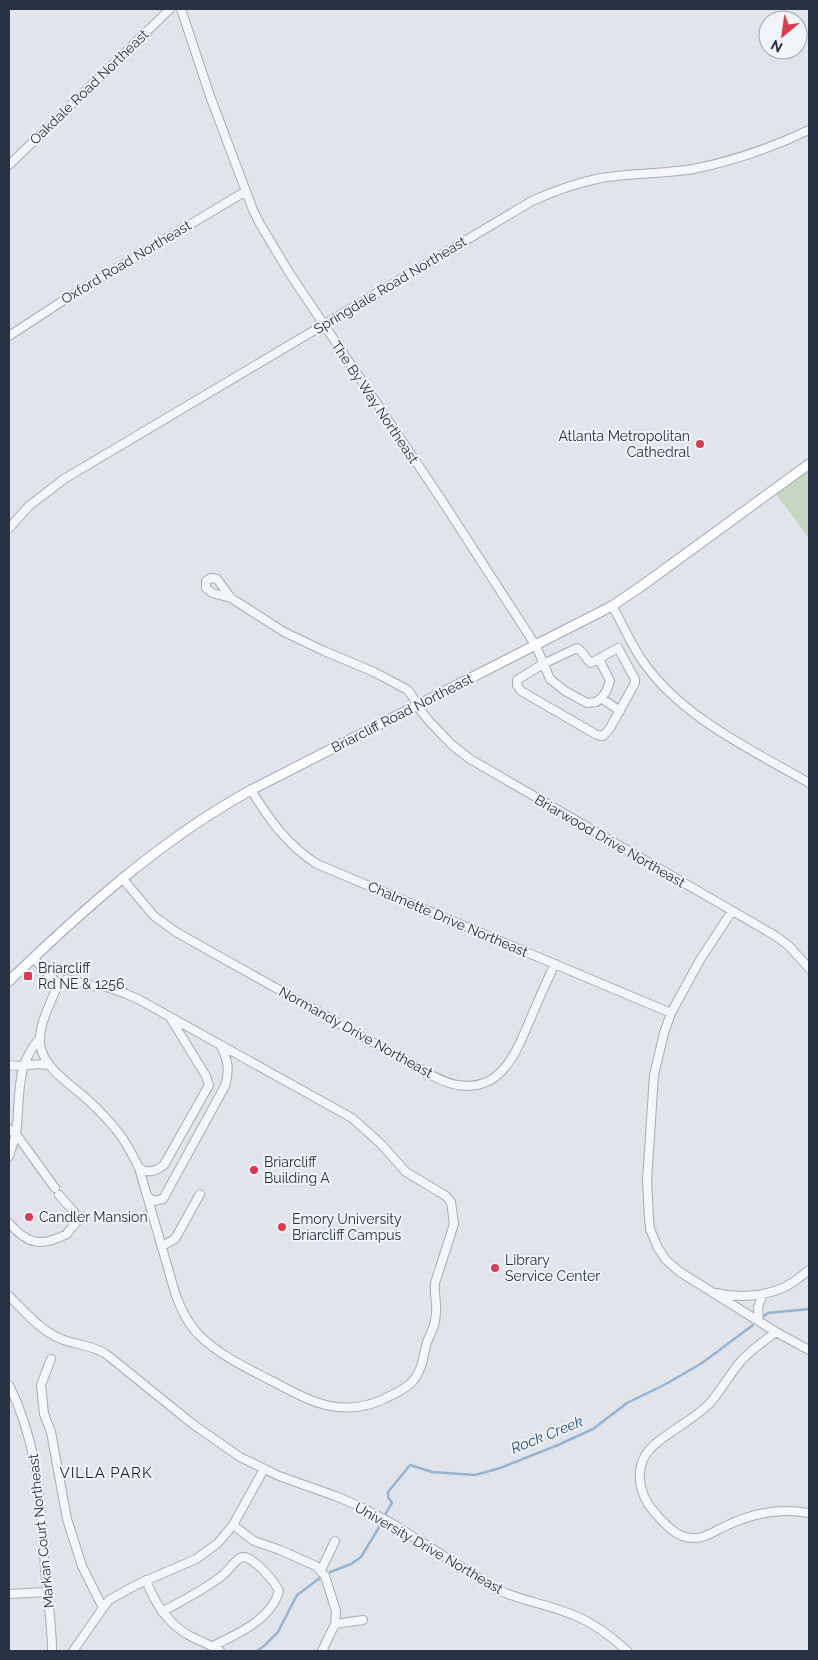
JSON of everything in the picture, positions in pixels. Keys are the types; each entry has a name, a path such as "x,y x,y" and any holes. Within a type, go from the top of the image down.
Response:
{"main road":[{"name":"Briarcliff Road Northeast","path":"9,981 76,917 122,878 184,832 224,806 251,790 612,606 644,585 809,464"}],"street":[{"name":"Oakdale Road Northeast","path":"9,165 170,9"},
{"name":"The By Way Northeast","path":"181,9 210,96 246,191 260,224 278,256 444,504 536,646 550,679 565,691 587,703 596,702 601,698"},
{"name":"Springdale Road Northeast","path":"9,528 29,506 64,479 532,201 555,191 601,178 682,170 723,163 767,149 809,130"},
{"name":"Oxford Road Northeast","path":"9,336 66,298 246,191"},
{"name":"Briarwood Drive Northeast","path":"232,598 284,632 374,672 408,690 417,706 446,739 470,760 788,945 809,968"},
{"path":"612,606 639,657 661,684 706,723 809,783"},
{"path":"577,648 581,650 586,660 591,663 599,659 618,648 636,679 620,711 603,736 597,735 520,691 517,685 518,680 543,664 577,648"},
{"path":"628,665 639,657"},
{"path":"599,659 610,681 606,692 601,698 620,711"},
{"name":"Chalmette Drive Northeast","path":"251,790 268,817 287,840 316,864 671,1013"},
{"name":"Normandy Drive Northeast","path":"122,878 144,905 168,927 413,1065 446,1082 457,1085 480,1084 494,1077 508,1066 521,1042 555,964"},
{"path":"732,911 700,960 671,1013 659,1053 652,1091 647,1181 648,1218 654,1240 666,1260 680,1272 759,1322 809,1350"},
{"path":"33,958 58,984"},
{"path":"67,979 113,989 138,999 170,1017 352,1118 381,1144 406,1172 446,1196 451,1202 454,1224 435,1283 435,1327 427,1343 422,1367 413,1381 407,1386 390,1396 362,1407 336,1408 310,1401 234,1361 212,1347 198,1334 183,1314 176,1296 139,1168 133,1156 117,1132 89,1101 49,1065 40,1043 41,1030 58,984 67,979"},
{"path":"139,1168 150,1172 164,1164 208,1085 206,1076 170,1017"},
{"path":"9,1156 23,1066 32,1046 40,1038"},
{"path":"155,1222 163,1200 225,1086 229,1070 226,1055 219,1044"},
{"path":"9,1065 49,1065"},
{"path":"12,1131 55,1188"},
{"path":"162,1246 175,1239 200,1194"},
{"path":"9,1223 32,1241 40,1243 56,1239 67,1233 76,1223 74,1212 60,1196"},
{"path":"147,1196 154,1201 163,1200"},
{"path":"708,1290 732,1296 763,1294 791,1284 809,1270"},
{"path":"759,1322 758,1307 763,1294"},
{"name":"University Drive Northeast","path":"9,1296 46,1330 69,1342 100,1350 210,1437 240,1457 264,1469 364,1508 498,1590 577,1616 602,1631 627,1651"},
{"path":"776,1332 744,1358 705,1407 650,1449 642,1465 640,1484 650,1506 667,1526 675,1533 692,1538 708,1535 738,1521 765,1513 785,1510 809,1512"},
{"path":"51,1358 41,1385 44,1414 51,1432 67,1519 82,1566 103,1608"},
{"name":"Markan Court Northeast","path":"9,1385 28,1431 36,1470 52,1651"},
{"path":"73,1651 109,1600 146,1580 196,1559 218,1543 233,1525 264,1469"},
{"path":"233,1525 254,1541 294,1556 321,1570 325,1576 336,1611 335,1624 322,1651"},
{"path":"321,1570 335,1541"},
{"path":"162,1612 222,1576 238,1559 247,1558 257,1564 280,1591 277,1600 268,1612 249,1626 235,1636 213,1646"},
{"path":"146,1580 162,1612 190,1636 220,1651"},
{"path":"9,1594 47,1592"},
{"path":"335,1624 363,1620"}],"green space":[{"path":"809,464 809,538 773,490"}],"waterway":[{"name":"Rock Creek","path":"763,1317 768,1313 809,1309"},
{"name":"Rock Creek","path":"386,1513 392,1503 388,1497 388,1492 410,1465 432,1472 475,1475 500,1468 558,1445 593,1429 627,1403 666,1384 702,1363 753,1325"},
{"name":"Rock Creek","path":"330,1572 351,1564 361,1557 381,1524"},
{"name":"Rock Creek","path":"257,1651 278,1632 297,1595 320,1578"}],"place":[{"name":"Atlanta Metropolitan Cathedral","path":"700,444"},
{"name":"Briarcliff Rd NE & 1256","path":"28,976"},
{"name":"Briarcliff Building A","path":"254,1170"},
{"name":"Candler Mansion","path":"29,1217"},
{"name":"Emory University Briarcliff Campus","path":"282,1227"},
{"name":"Library Service Center","path":"495,1268"}],"district":[{"name":"VILLA PARK","path":"106,1473"}]}
